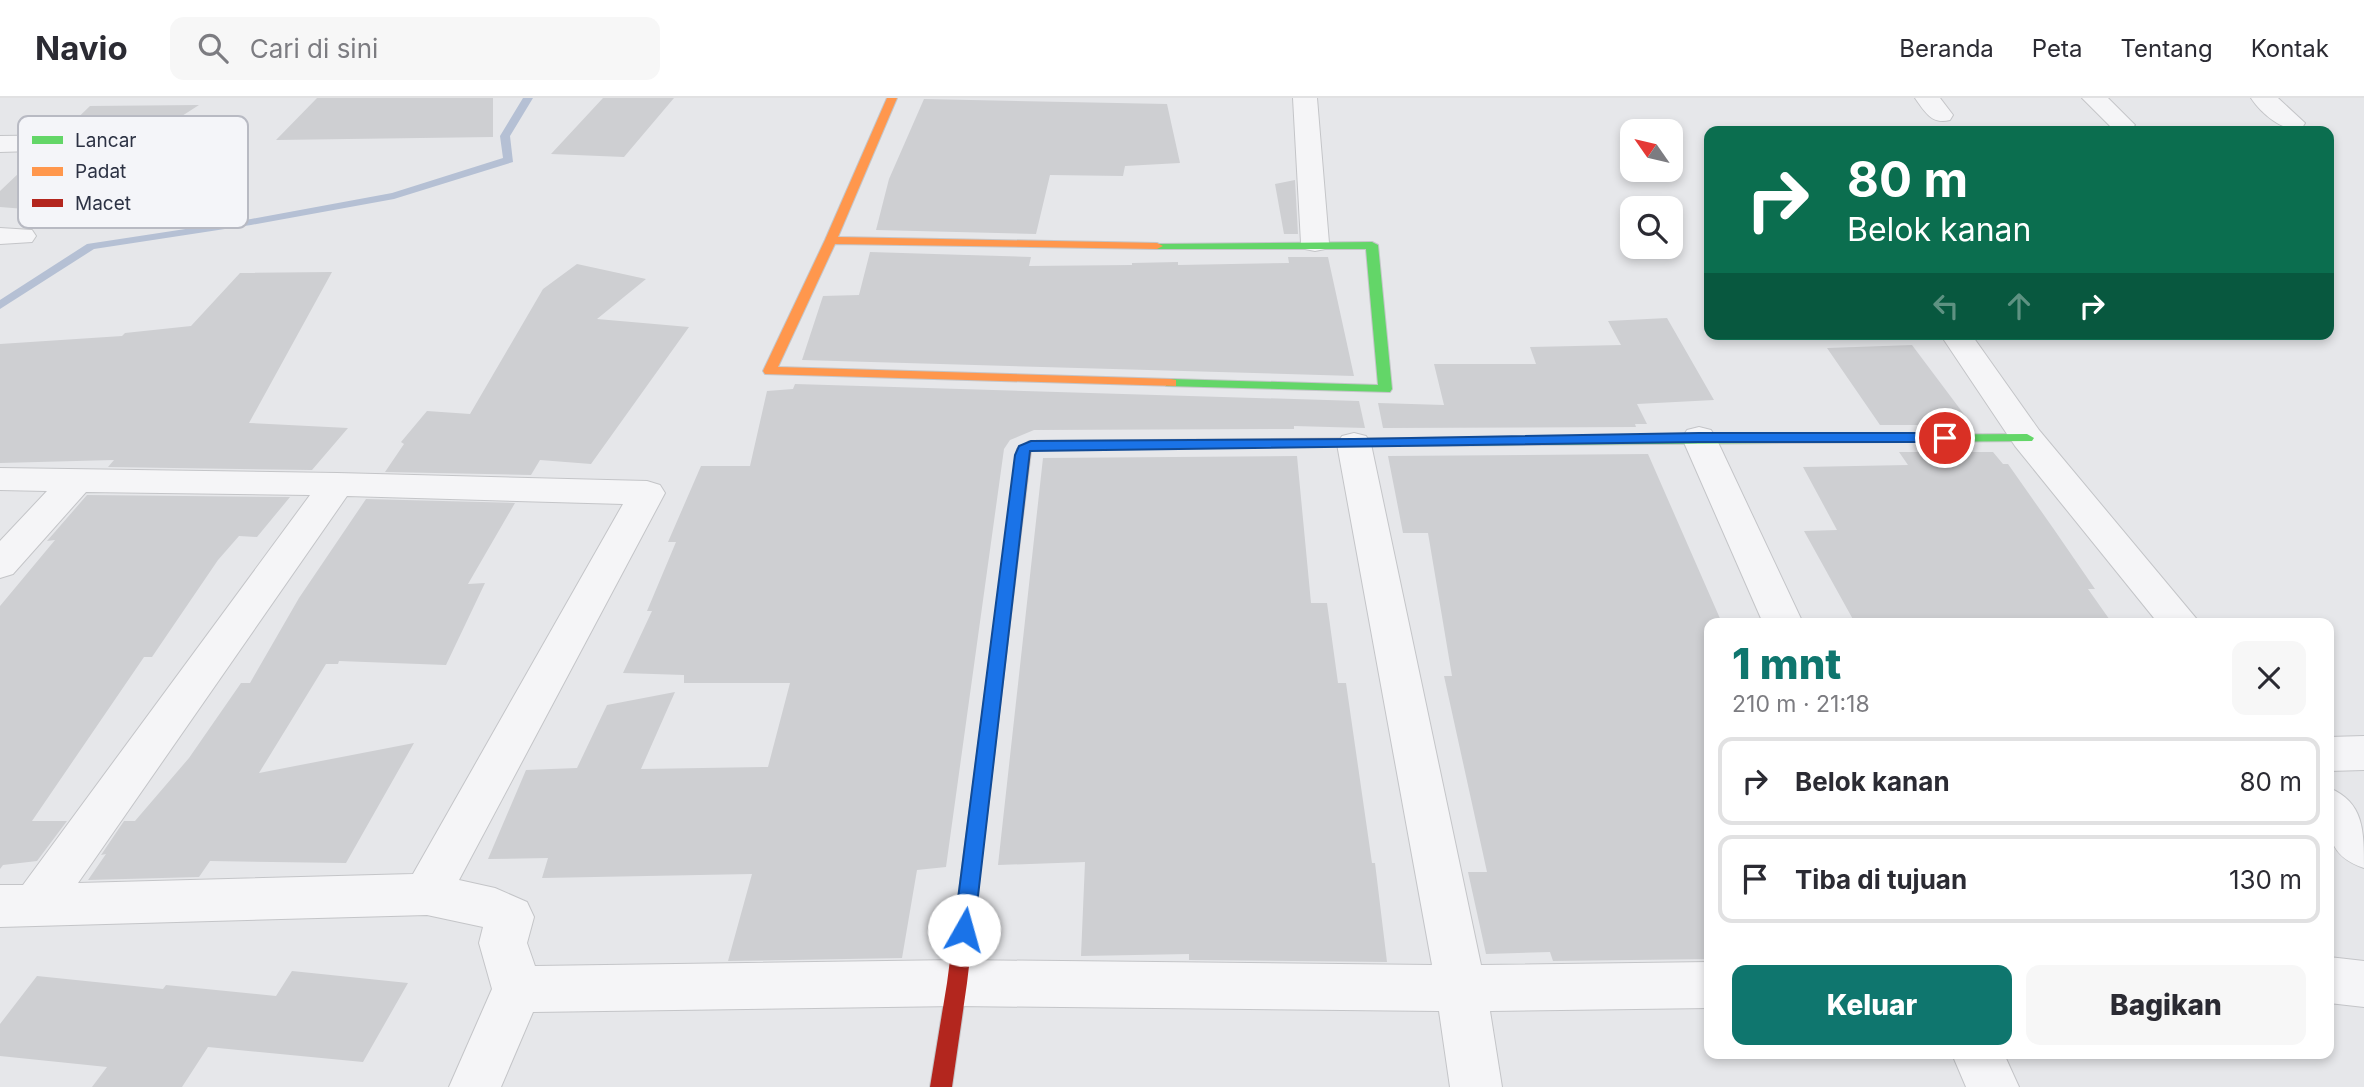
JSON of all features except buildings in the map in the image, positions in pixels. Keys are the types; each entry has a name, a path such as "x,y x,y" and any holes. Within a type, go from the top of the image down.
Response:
{"street":[{"path":"831,240 1069,246 1315,243 1372,245 1385,388 770,371 831,240 892,98"},
{"path":"1305,98 1315,243"},
{"path":"2094,98 2123,125"},
{"path":"2263,98 2293,123"},
{"path":"0,144 18,144"},
{"path":"1959,340 2027,438 2176,618"},
{"path":"1699,438 1781,618"},
{"path":"941,1087 957,983 1024,449 1034,444 2027,438"},
{"path":"1354,444 1461,988 1476,1087"},
{"path":"0,479 337,484 647,493 427,894"},
{"path":"0,565 77,480"},
{"path":"17,906 337,484"},
{"path":"2334,754 2364,753"},
{"path":"2334,812 2364,849"},
{"path":"17,906 427,894 495,909 510,917 503,943 517,989 475,1087"},
{"path":"2334,981 2364,984"},
{"path":"517,989 957,983 1461,988 1704,985"},
{"path":"1980,1059 1993,1087"}],"waterway":[{"path":"248,222 394,196 509,160 505,136 528,98"},
{"path":"0,305 91,246 211,228"}],"traffic: fast":[{"path":"1157,246 1372,245 1385,389 1171,383"},
{"path":"1407,442 2027,438"}],"traffic: slow":[{"path":"892,98 831,240 1157,246"},
{"path":"831,240 770,371 1171,383"},
{"path":"1000,639 1024,449 1034,444 1407,442"}],"traffic: jam":[{"path":"941,1087 957,983 1000,639"}],"route":[{"path":"964,930 1022,455 1024,449 1031,445 1945,438"}]}
